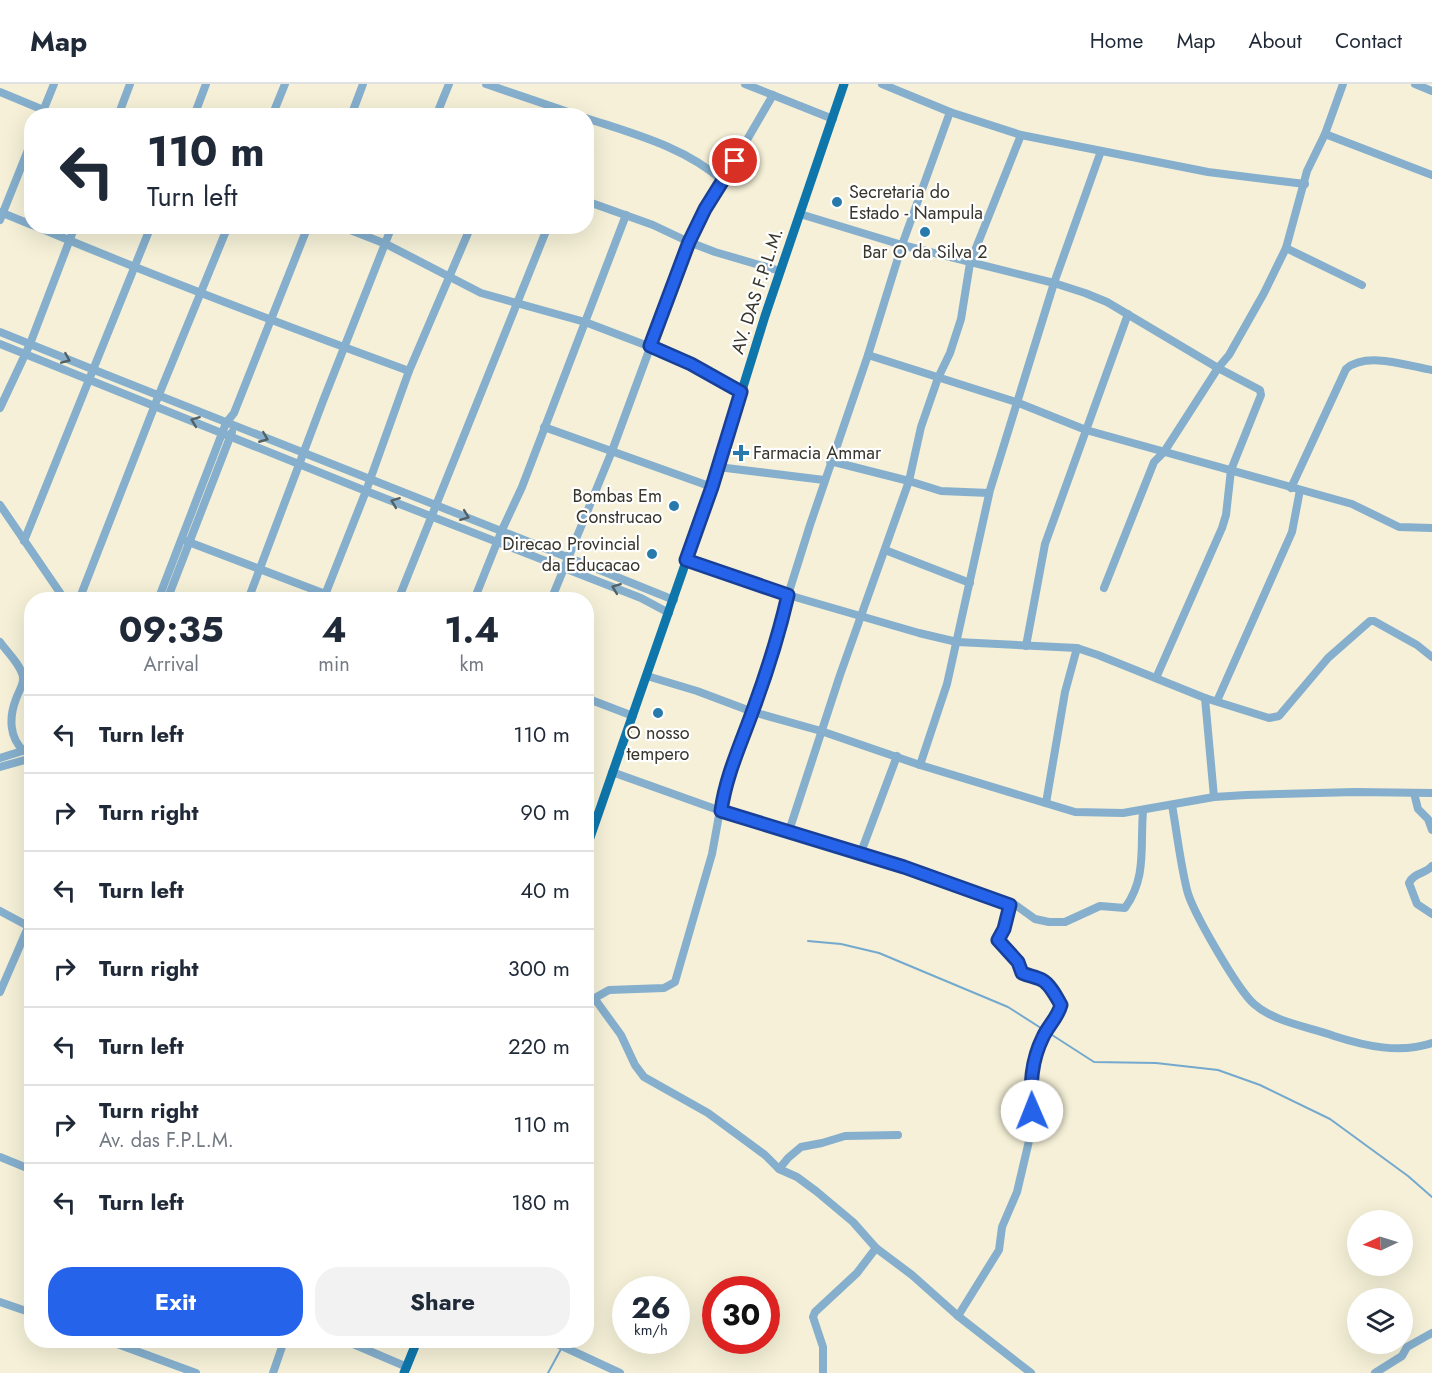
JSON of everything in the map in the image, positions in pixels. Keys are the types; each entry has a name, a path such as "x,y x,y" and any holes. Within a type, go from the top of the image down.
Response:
{"main road":[{"name":"AV. DAS F.P.L.M.","path":"594,825 674,600 780,271 844,84"},
{"path":"406,1370 414,1348"}],"street":[{"path":"44,108 54,84"},
{"path":"121,108 130,84"},
{"path":"197,108 206,84"},
{"path":"275,108 285,84"},
{"path":"354,108 363,84"},
{"path":"439,108 449,84"},
{"path":"486,84 556,108"},
{"path":"745,84 833,119"},
{"path":"882,84 950,112 1021,135 1208,172 1305,184"},
{"path":"1104,588 1154,462 1164,452 1218,369 1230,355 1286,248 1307,171 1325,134 1343,84"},
{"path":"1415,84 1431,89"},
{"path":"0,92 34,108"},
{"path":"554,592 612,451 689,242 705,209 773,95"},
{"path":"594,995 609,990 664,988 675,982 704,882 733,759 753,712 777,641 788,595 830,461 868,355 902,245 950,112"},
{"path":"594,121 672,148 706,167 723,181"},
{"path":"1325,134 1432,175"},
{"path":"789,831 860,616 909,481 921,427 961,319 970,263 1021,135"},
{"path":"920,765 947,684 989,493 1054,283 1101,151"},
{"path":"24,159 1,215 24,223"},
{"path":"1423,172 1432,167"},
{"path":"594,204 653,225 689,242 780,271"},
{"path":"800,214 902,245 1054,283 1085,293 1128,314 1218,369 1260,390 1261,395 1231,470 1226,515 1222,528 1156,678"},
{"path":"477,592 497,541 522,488 626,215"},
{"path":"52,234 136,268 272,318 310,335 409,371"},
{"path":"0,408 26,354 72,234"},
{"path":"24,541 148,234"},
{"path":"82,592 154,406 225,234"},
{"path":"170,592 186,541 234,413 305,234"},
{"path":"360,234 386,244 482,293 585,322 650,346 696,367 741,392"},
{"path":"251,592 389,234"},
{"path":"326,592 366,491 409,371 467,234"},
{"path":"401,592 545,234"},
{"path":"1286,248 1362,285"},
{"path":"1026,646 1045,544 1128,314"},
{"path":"0,332 674,600"},
{"path":"0,344 366,491 641,598 669,613"},
{"path":"868,355 1016,402 1086,430 1352,504 1399,527 1432,528"},
{"path":"1217,701 1292,532 1295,489 1346,369 1352,363 1371,360 1432,370"},
{"path":"544,427 712,487"},
{"path":"830,461 941,491 989,493"},
{"path":"718,468 824,480"},
{"path":"0,505 59,592"},
{"path":"186,541 261,568 313,592"},
{"path":"162,592 186,541"},
{"path":"885,550 970,583"},
{"path":"686,560 788,595 957,642 1077,648 1205,698 1269,718 1279,716 1328,658 1370,621 1417,645 1432,657"},
{"path":"0,642 17,664 23,677 11,719 13,735 19,746 24,748"},
{"path":"1046,803 1065,692 1077,648"},
{"path":"647,676 920,765 1059,808 1084,813 1143,811 1214,797 1312,792 1432,793"},
{"path":"1205,698 1214,797"},
{"path":"594,701 633,716"},
{"path":"0,758 24,750"},
{"path":"860,855 897,756"},
{"path":"0,767 24,760"},
{"path":"612,772 721,811 904,867 1010,905 1014,904 1035,918 1049,922 1065,922 1100,906 1125,908 1138,886 1143,811"},
{"path":"1414,793 1418,809 1431,824"},
{"path":"1172,805 1188,893 1213,943 1254,1004 1276,1017 1360,1044 1406,1048 1432,1043"},
{"path":"1432,866 1416,874 1409,883 1417,904 1432,914"},
{"path":"958,1316 999,1250 1002,1227 1017,1192 1033,1124 1031,1097 1034,1060 1042,1038 1061,1007 1047,983 1022,973 1018,962 998,940 1004,929 1010,905"},
{"path":"0,911 24,924"},
{"path":"0,992 24,935"},
{"path":"594,1001 621,1035 635,1065 644,1077 708,1113 765,1155 779,1169 796,1177 816,1191 853,1222 876,1248 1031,1373"},
{"path":"779,1169 801,1147 845,1136 898,1135"},
{"path":"0,1157 24,1167"},
{"path":"823,1373 823,1347 813,1317 815,1312 857,1273 876,1248"},
{"path":"0,1302 24,1310"},
{"path":"1376,1373 1402,1356 1407,1347 1432,1333"},
{"path":"128,1348 196,1373"},
{"path":"273,1373 282,1348"},
{"path":"360,1348 406,1370"},
{"path":"568,1348 620,1373"}],"waterway":[{"path":"808,941 841,944 879,953 1008,1007 1044,1030"},
{"path":"1049,1033 1094,1062 1156,1063 1218,1070 1260,1085 1330,1119 1408,1176 1432,1197"},
{"path":"548,1373 561,1349"}],"place":[{"name":"Secretaria do Estado - Nampula","path":"837,202"},
{"name":"Bar O da Silva 2","path":"925,232"},
{"name":"Farmacia Ammar","path":"741,453"},
{"name":"Bombas Em Construcao","path":"674,506"},
{"name":"Direcao Provincial da Educacao","path":"652,554"},
{"name":"O nosso tempero","path":"658,713"}],"route":[{"path":"735,161 705,209 689,242 650,346 691,364 741,392 712,487 686,560 788,595 777,641 753,712 733,759 721,811 904,867 1010,905 1004,929 998,940 1018,962 1022,973 1047,983 1061,1005 1042,1038 1034,1060 1032,1111"}]}
